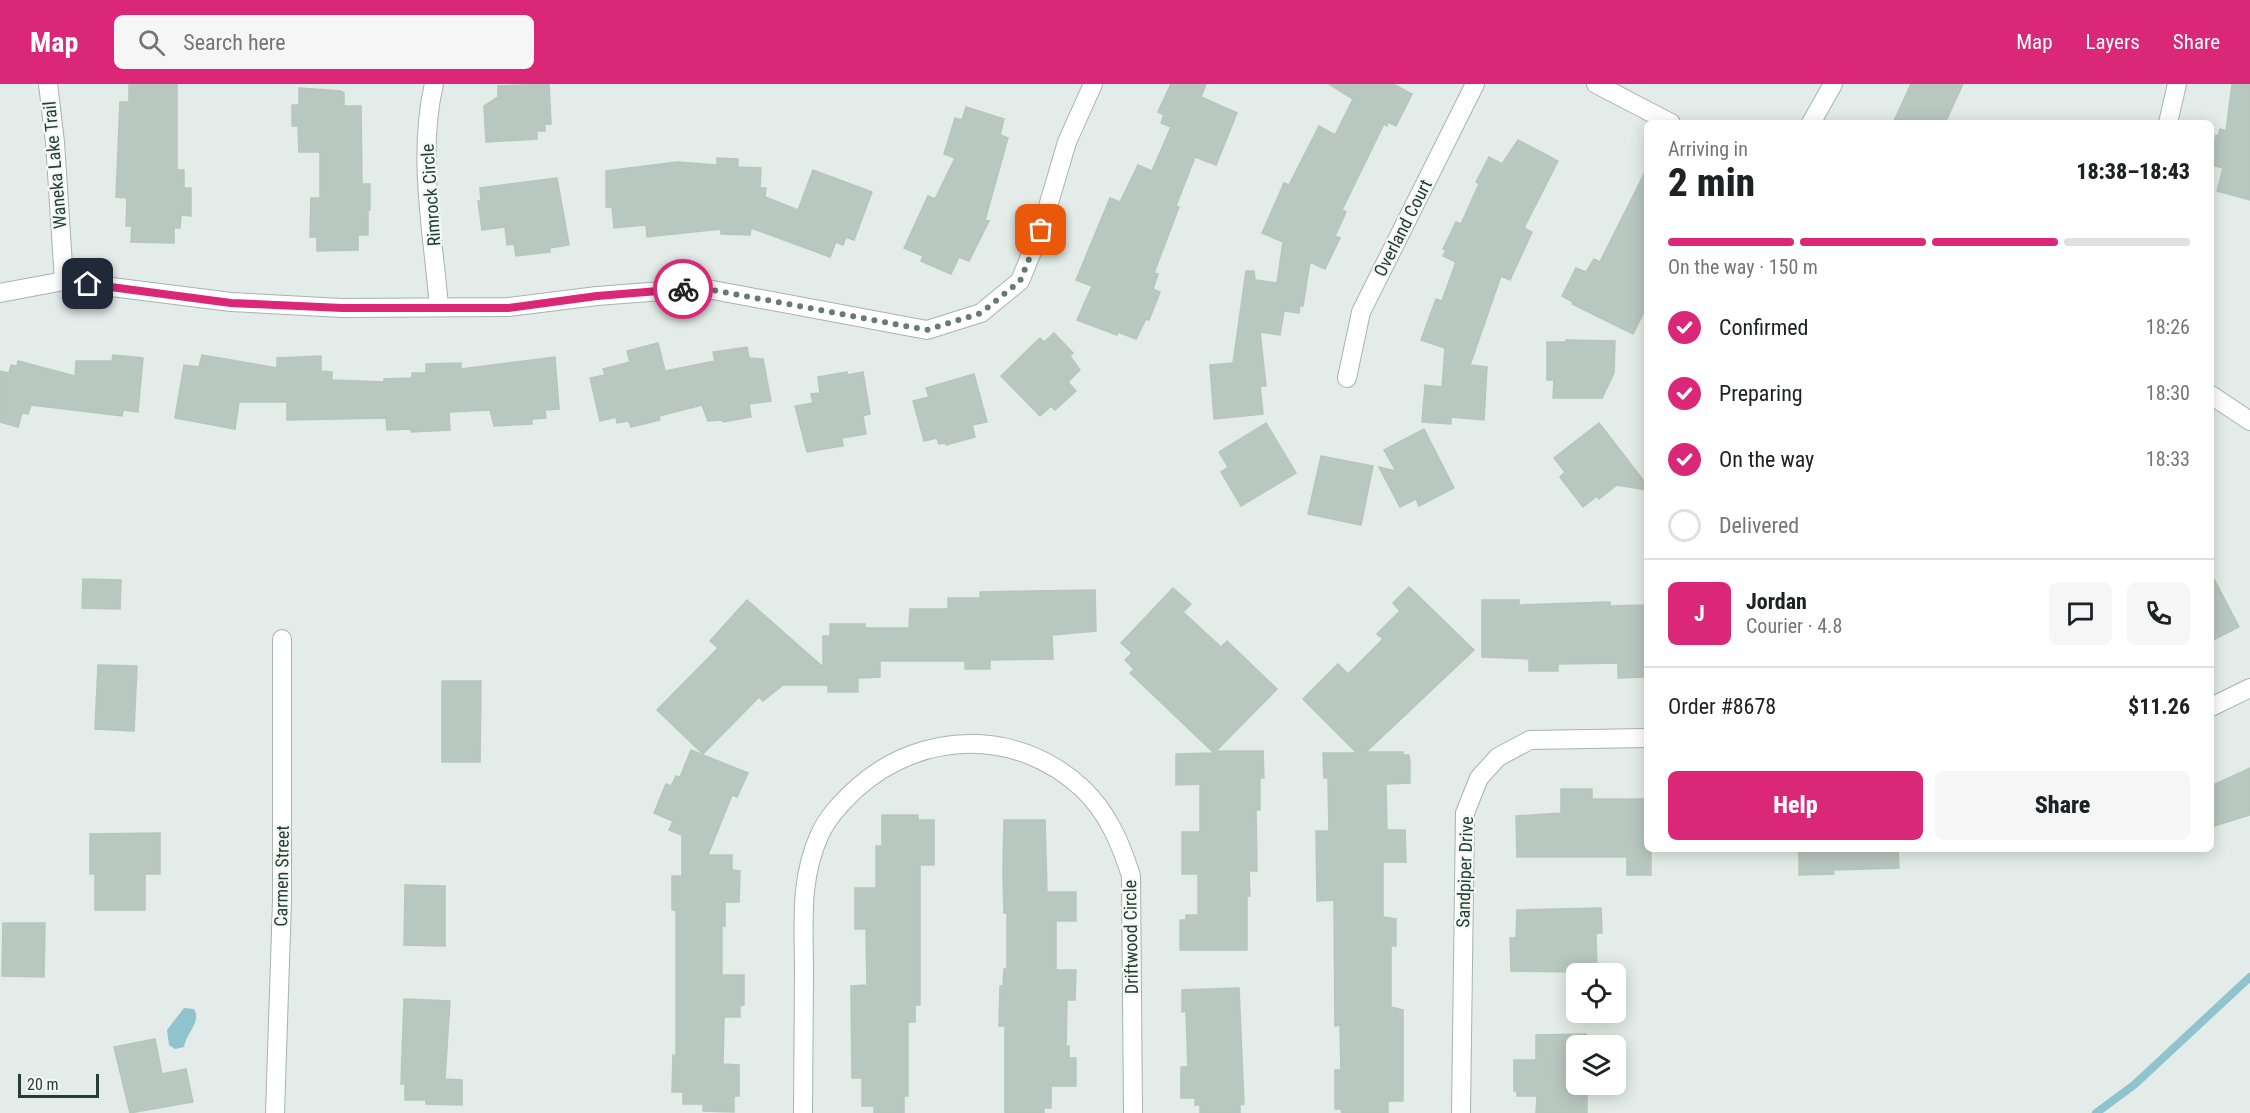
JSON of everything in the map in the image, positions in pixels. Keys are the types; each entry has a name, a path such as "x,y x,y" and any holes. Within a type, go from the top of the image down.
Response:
{"street":[{"name":"Waneka Lake Trail","path":"48,84 55,142 64,281"},
{"name":"Rimrock Circle","path":"434,84 427,116 427,160 439,307"},
{"path":"0,293 64,281 231,303 342,308 508,308 597,296 702,288 927,330 981,313 1020,281 1041,230 1068,142 1093,84"},
{"name":"Overland Court","path":"1347,378 1361,312 1475,84"},
{"path":"1596,84 1665,120"},
{"path":"1813,120 1833,84"},
{"path":"2169,120 2177,84"},
{"path":"2214,397 2250,421"},
{"name":"Carmen Street","path":"275,1113 282,901 282,639"},
{"path":"2214,706 2250,688"},
{"name":"Sandpiper Drive","path":"1461,1113 1465,813 1479,778 1498,758 1530,740 1644,738"},
{"name":"Driftwood Circle","path":"803,1113 804,879 820,833 841,802 878,769 924,749 975,743 1009,748 1055,767 1084,790 1114,830 1122,845 1131,876 1133,1113"}],"water":[{"path":"184,1008 194,1009 195,1023 184,1047 175,1049 169,1045 167,1030"}],"building":[{"path":"129,84 177,84 177,170 184,170 184,188 191,188 191,216 181,215 180,228 174,228 174,243 131,242 132,226 126,226 127,198 116,197 120,102 129,102"},
{"path":"549,84 551,124 545,124 545,131 537,131 537,139 486,142 484,106 498,97 498,86"},
{"path":"1171,84 1206,84 1201,97 1237,113 1216,165 1195,157 1154,273 1158,274 1153,289 1160,292 1149,320 1146,319 1136,339 1118,332 1117,335 1077,320 1092,286 1076,280 1110,198 1120,202 1138,165 1152,171 1171,127 1161,123 1164,115 1158,112"},
{"path":"1329,84 1393,84 1412,94 1396,126 1388,122 1387,126 1384,124 1342,210 1346,212 1335,236 1340,238 1325,269 1310,262 1303,306 1300,305 1299,313 1284,311 1280,335 1260,332 1266,386 1260,386 1263,414 1214,419 1210,365 1233,363 1246,271 1254,271 1255,280 1277,283 1283,242 1262,233 1284,183 1289,185 1319,126 1335,135 1353,99"},
{"path":"1911,84 1963,84 1946,120 1894,120"},
{"path":"2232,84 2250,84 2250,200 2217,191 2223,168 2214,166 2214,147 2216,135 2218,136 2220,129 2226,131"},
{"path":"299,88 341,91 344,93 344,106 361,106 362,184 370,184 370,210 368,210 368,235 358,235 358,250 317,251 317,237 310,237 311,198 320,198 320,152 299,152 298,126 292,126 292,105 299,105"},
{"path":"966,107 1004,119 1000,135 1008,138 985,220 989,221 969,261 959,257 951,274 921,261 923,256 904,248 928,196 935,199 955,158 944,154 955,118 962,120"},
{"path":"1518,140 1558,161 1524,228 1532,232 1510,280 1501,276 1470,365 1487,367 1484,420 1451,417 1451,424 1422,422 1425,385 1442,387 1445,348 1421,340 1436,299 1442,301 1456,262 1443,256 1446,250 1443,249 1456,222 1461,224 1479,184 1476,182 1489,157 1502,164"},
{"path":"717,158 738,159 738,167 761,168 760,188 766,188 765,197 798,210 813,170 872,192 854,240 846,237 843,245 836,242 830,257 751,228 750,235 721,234 721,229 647,237 646,225 614,228 612,207 606,207 606,171 677,162 717,165"},
{"path":"1644,174 1644,312 1633,334 1572,304 1573,302 1562,296 1576,268 1586,272 1594,259 1600,262"},
{"path":"557,178 569,245 550,248 550,252 516,256 514,244 507,245 505,227 482,230 478,201 481,201 480,188"},
{"path":"1054,333 1073,353 1070,356 1080,370 1068,382 1076,391 1055,410 1051,406 1040,416 1001,376 1040,338 1044,342"},
{"path":"1566,340 1615,341 1614,373 1602,398 1553,398 1554,380 1547,380 1547,342 1566,342"},
{"path":"658,343 665,371 715,361 713,352 747,347 749,358 763,359 771,401 749,404 751,417 723,422 722,420 708,421 702,405 659,416 660,420 631,427 629,421 617,423 616,417 600,421 590,378 605,375 603,369 630,362 627,351"},
{"path":"113,355 143,358 138,412 123,410 122,416 31,405 28,414 22,413 18,427 0,422 0,371 9,373 11,365 17,366 18,361 75,376 76,361 112,361"},
{"path":"202,355 277,368 277,358 321,356 321,371 332,372 332,380 384,382 384,379 412,378 412,373 426,373 426,364 461,363 461,369 555,357 559,409 545,410 546,418 532,419 532,424 494,426 490,410 449,412 450,430 411,432 411,429 387,430 386,418 287,420 287,402 239,402 235,429 175,418 184,365 199,367"},
{"path":"847,372 847,375 863,372 870,414 863,416 866,434 842,438 843,446 807,452 795,406 813,403 811,394 820,393 818,377"},
{"path":"974,374 987,422 972,425 975,437 946,445 946,443 939,444 937,438 924,441 913,401 929,397 926,388"},
{"path":"1266,423 1296,473 1241,506 1221,472 1228,467 1219,452"},
{"path":"1599,423 1644,481 1644,490 1617,485 1599,499 1597,496 1583,507 1560,477 1565,472 1554,458"},
{"path":"1424,429 1454,488 1419,506 1416,499 1400,507 1379,467 1396,471 1384,450"},
{"path":"1321,456 1373,466 1361,525 1308,514"},
{"path":"83,579 121,580 120,609 82,608"},
{"path":"2214,579 2239,627 2214,640"},
{"path":"1409,587 1474,650 1366,752 1403,752 1403,755 1409,755 1410,762 1410,783 1386,784 1387,830 1405,830 1406,862 1383,862 1383,917 1396,919 1396,946 1391,946 1391,1007 1403,1010 1403,1101 1388,1101 1388,1113 1342,1113 1341,1109 1335,1109 1335,1070 1341,1070 1340,1025 1335,1026 1334,900 1317,901 1316,831 1329,831 1328,778 1324,778 1323,753 1357,753 1303,699 1338,664 1348,674 1383,639 1377,634 1400,611 1393,603"},
{"path":"1173,588 1191,604 1183,612 1221,647 1227,641 1277,689 1216,751 1263,751 1264,778 1260,778 1260,810 1256,810 1257,871 1249,871 1247,950 1180,950 1180,920 1186,920 1186,915 1198,915 1198,874 1182,874 1182,832 1200,832 1200,784 1176,785 1176,754 1214,753 1130,673 1134,669 1125,660 1132,653 1121,643"},
{"path":"1095,590 1096,631 1052,635 1053,659 990,660 990,669 965,669 965,661 880,661 880,677 858,678 858,692 828,692 828,685 783,685 763,701 759,697 703,754 657,710 718,648 710,641 747,600 823,667 823,636 830,636 830,624 865,624 865,628 909,628 910,609 948,609 948,598 980,598 980,592"},
{"path":"1482,600 1519,600 1519,605 1610,602 1610,606 1644,605 1644,677 1618,678 1618,663 1558,664 1558,671 1529,671 1529,659 1482,657"},
{"path":"98,665 137,666 134,731 95,729"},
{"path":"442,681 481,681 480,762 442,762"},
{"path":"691,750 748,773 737,797 732,795 708,855 732,855 732,870 740,871 739,902 725,902 725,926 722,926 722,975 744,975 744,1005 740,1006 740,1017 724,1017 723,1064 739,1065 739,1096 734,1096 734,1112 703,1111 703,1104 683,1104 683,1092 672,1092 673,1055 676,1056 676,910 672,910 672,876 682,876 682,835 669,830 673,821 654,813 666,784 671,786 676,776 680,777"},
{"path":"2250,768 2250,815 2214,826 2214,785"},
{"path":"1561,789 1592,789 1592,799 1644,799 1644,852 1651,852 1651,875 1627,875 1627,857 1517,857 1516,816 1561,813"},
{"path":"882,815 918,815 918,820 934,820 934,865 920,865 920,1005 915,1005 915,1022 908,1022 908,1096 904,1096 904,1113 874,1113 874,1106 862,1106 862,1078 852,1078 851,986 867,985 866,929 855,929 855,888 876,888 876,846 882,846"},
{"path":"1004,820 1045,820 1047,892 1076,892 1076,921 1056,921 1056,970 1076,970 1075,1000 1067,1000 1066,1046 1069,1046 1069,1058 1076,1058 1076,1086 1051,1086 1051,1108 1044,1108 1044,1113 1005,1113 1005,1026 999,1026 1000,986 1003,986 1004,969 1007,969 1007,913 1004,913 1003,872"},
{"path":"160,833 160,874 145,874 145,910 95,910 95,874 90,874 90,834"},
{"path":"1799,852 1898,852 1899,868 1833,870 1834,874 1799,875"},
{"path":"405,885 445,886 445,946 404,945"},
{"path":"1601,908 1602,933 1596,933 1597,963 1566,963 1566,972 1511,971 1510,938 1516,938 1517,910"},
{"path":"3,923 45,923 44,977 2,976"},
{"path":"1239,988 1244,1104 1240,1105 1240,1113 1200,1113 1200,1105 1195,1105 1195,1098 1181,1098 1181,1067 1188,1067 1186,1011 1182,1012 1182,990"},
{"path":"404,999 450,1001 445,1079 462,1080 462,1105 426,1104 426,1100 405,1100 405,1084 401,1084"},
{"path":"1586,1034 1566,1035 1566,1095 1587,1095 1587,1113 1536,1113 1537,1096 1517,1096 1517,1091 1514,1091 1514,1060 1536,1060 1536,1035"},
{"path":"155,1039 162,1074 186,1069 193,1102 130,1113 114,1047"}],"waterway":[{"path":"2096,1113 2134,1085 2250,977"}],"way so far":[{"path":"683,289 702,288 927,330 981,313 1020,281 1041,230"}],"route":[{"path":"88,284 231,303 342,308 508,308 597,296 683,289"}]}
